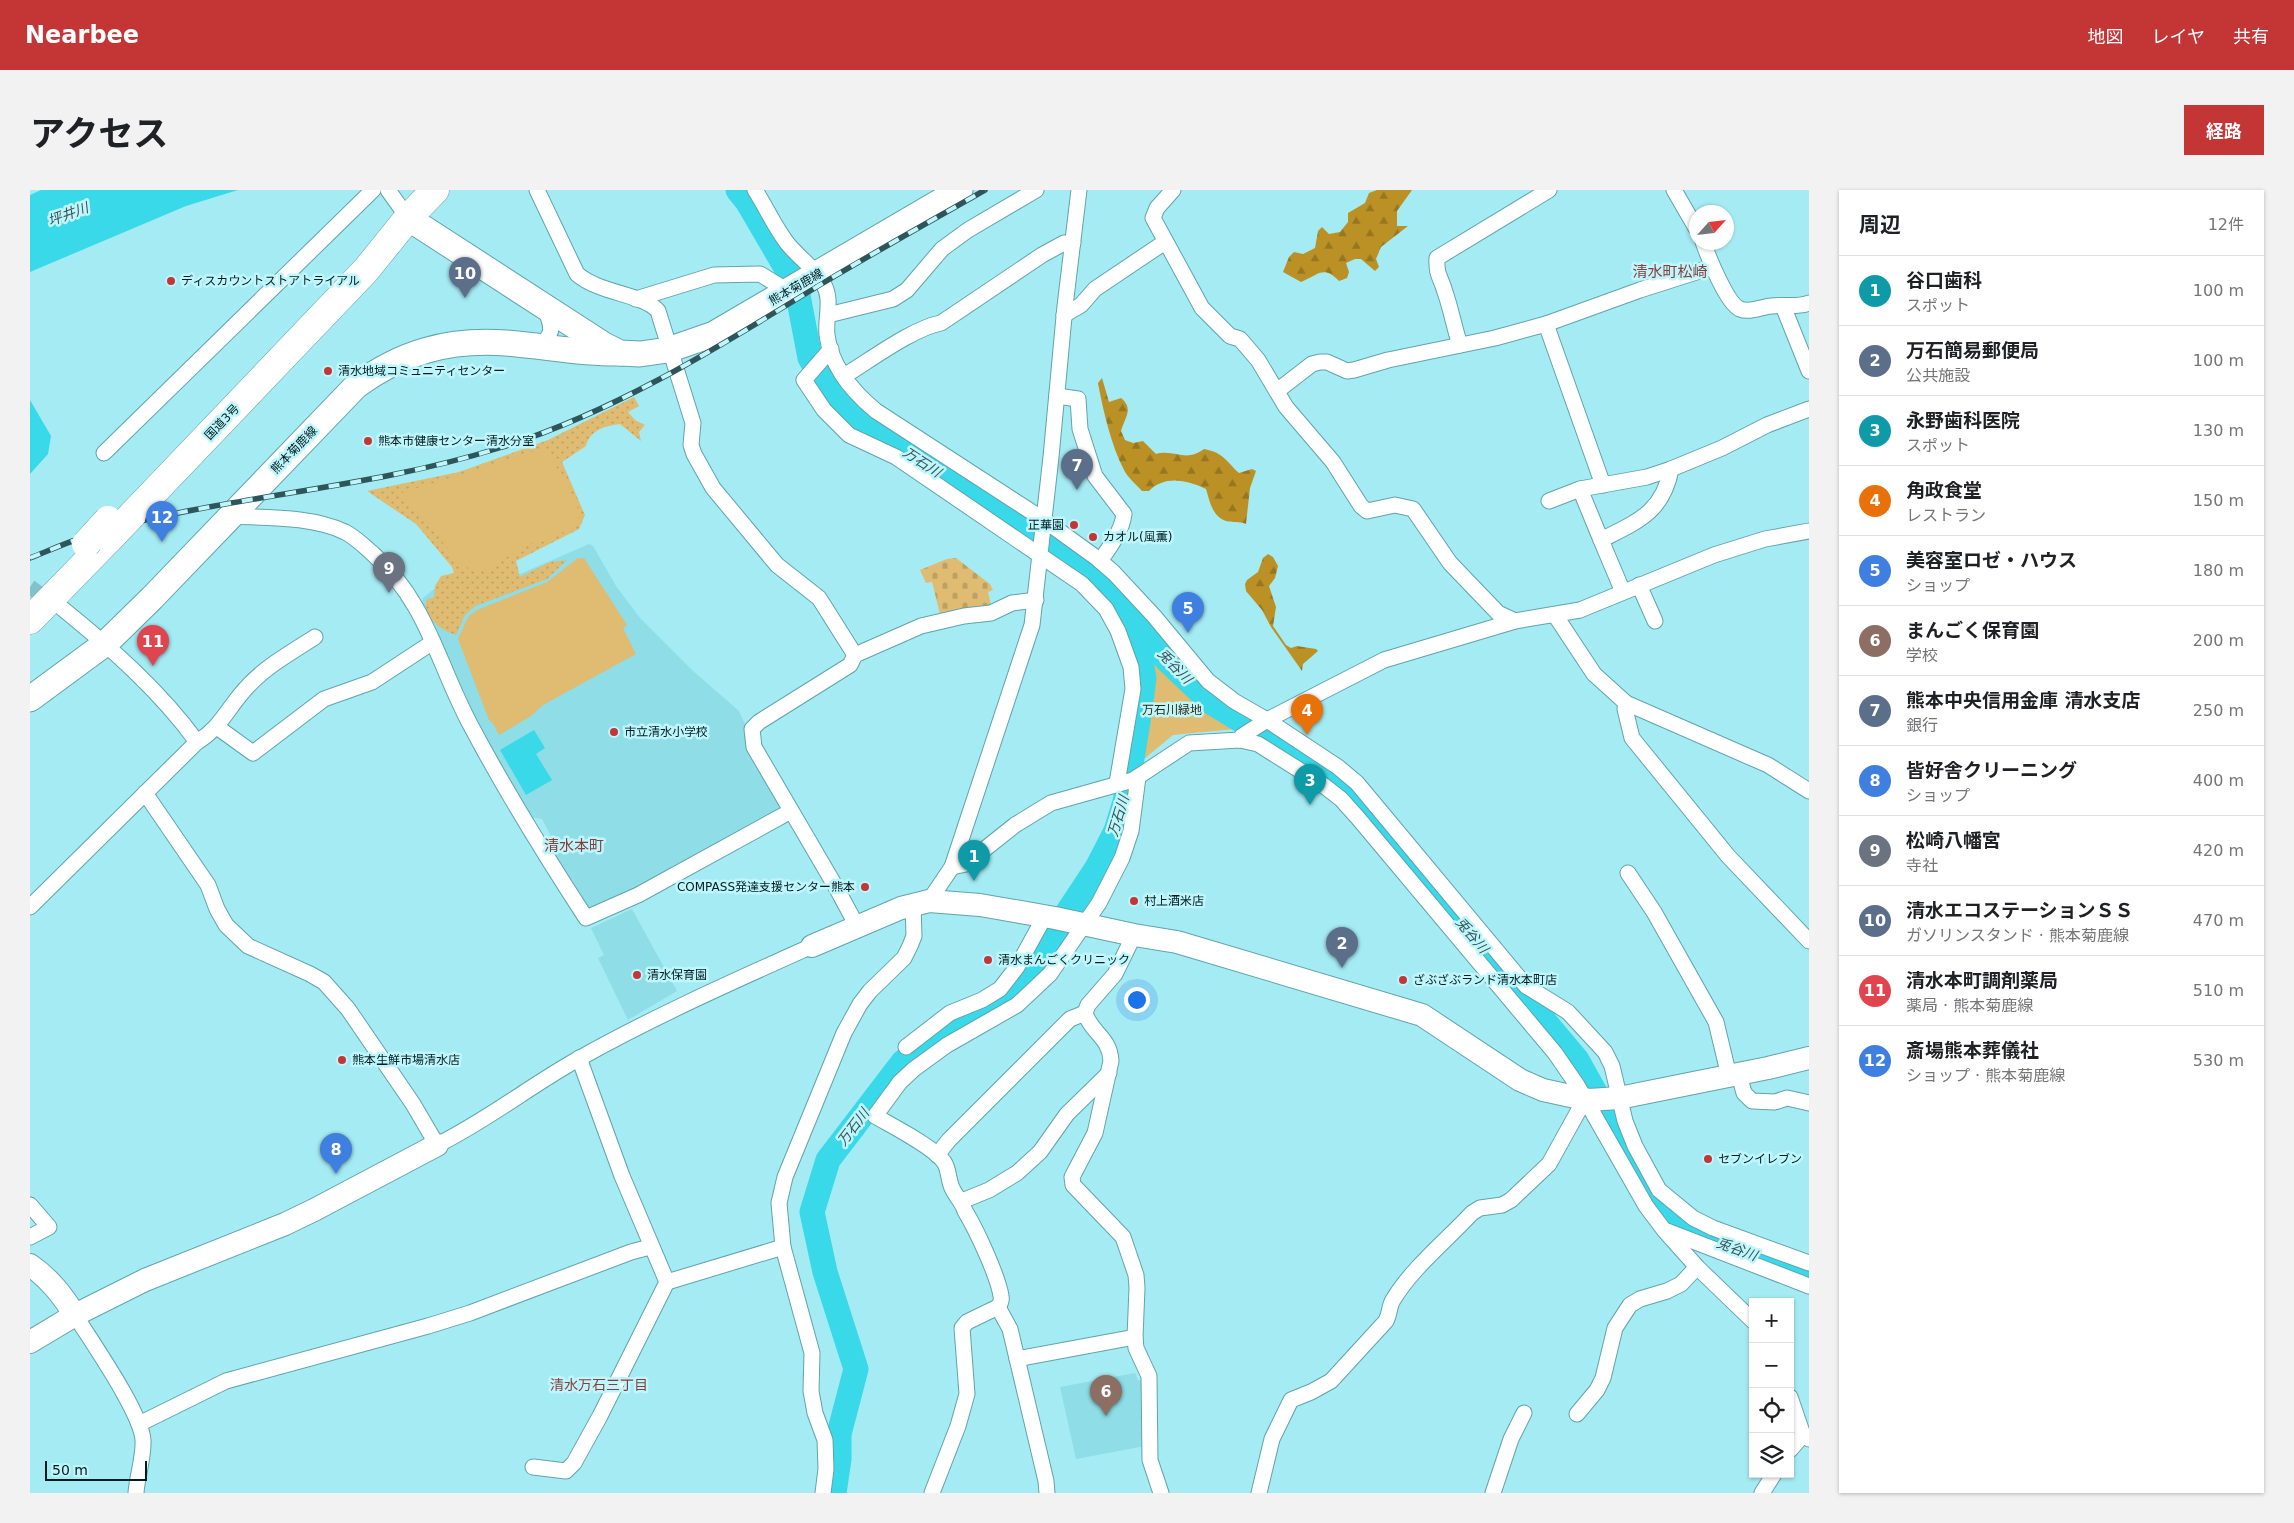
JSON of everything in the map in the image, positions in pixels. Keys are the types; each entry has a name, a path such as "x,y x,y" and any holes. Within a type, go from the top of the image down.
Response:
{"highway":[{"name":"国道3号","path":"30,620 109,529 176,445 352,265 408,218 435,190"},
{"name":"国道3号","path":"30,602 109,529"}],"main road":[{"name":"熊本菊鹿線","path":"30,699 106,643 152,598 356,386 375,372 402,357 442,346 471,342 592,354 640,354 668,350 714,334 960,190"},
{"name":"熊本菊鹿線","path":"408,218 604,346 620,354"}],"street":[{"path":"104,453 374,190"},
{"path":"388,190 408,218"},
{"path":"537,190 577,274 587,282 609,292 652,304 658,311 668,350 693,423 691,445 713,488 777,565 819,598 855,655"},
{"path":"755,190 788,244 814,276 823,283 828,296 828,352 859,397 876,412 1100,561 1154,616 1174,643 1208,681 1234,701 1253,730 1258,744 1323,785 1341,799 1555,1053 1600,1099 1625,1121 1635,1146 1659,1190 1693,1218 1713,1228 1809,1263"},
{"path":"828,315 854,308 883,304 893,300 907,290 942,249 968,230 1036,190"},
{"path":"824,1493 826,1469 824,1440 815,1414 811,1390 812,1353 783,1247 779,1203 785,1177 848,1026 870,991 904,958 914,936 921,902 952,867 1032,625 1079,190"},
{"path":"1173,190 1157,208 1153,218 1202,308 1230,336 1240,339 1258,360 1286,407 1332,462 1362,506 1367,511 1395,505 1413,509 1450,563 1498,613 1516,622"},
{"path":"1460,345 1445,290 1436,270 1436,258 1549,190"},
{"path":"1674,190 1689,216"},
{"path":"1064,315 1081,304 1095,289 1165,242"},
{"path":"844,376 915,333 931,325 941,323 1042,255 1064,243 1073,243"},
{"path":"1706,250 1712,267 1733,303 1740,309 1753,310 1771,306 1809,303"},
{"path":"1277,391 1312,364 1327,362 1347,371 1388,360 1495,338 1546,324 1640,290 1712,267"},
{"path":"636,299 714,275 760,274 788,291"},
{"path":"1783,306 1809,371"},
{"path":"536,347 544,342 551,331 551,324 545,308"},
{"path":"1546,324 1604,485"},
{"path":"828,352 804,380 807,387 841,428 850,435 896,457 1041,553 1082,584 1106,609 1118,631 1131,667 1133,689 1128,780 1131,831 1122,858 1099,903 1080,923 1050,974 1032,992 1000,1016 931,1055 900,1082 875,1116 937,1155 946,1166 956,1196 962,1201 1002,1296 998,1307 967,1322 962,1328 967,1394 958,1426 932,1493"},
{"path":"1057,396 1078,399 1080,429 1095,476 1124,514 1119,530 1100,561"},
{"path":"1549,501 1580,489 1647,477 1671,469 1722,448 1767,426 1809,410"},
{"path":"1601,540 1648,514 1660,502 1668,485 1671,469"},
{"path":"1580,489 1623,592"},
{"path":"229,516 297,520 328,526 346,533 391,570 413,600 434,642 469,724 543,852 586,918 638,895 791,811"},
{"path":"952,867 966,864 1003,833 1051,803 1128,780 1189,743 1253,730 1384,660 1516,622 1580,610 1639,585 1750,543 1809,531"},
{"path":"1639,585 1655,621"},
{"path":"857,926 754,747 752,729 759,722 850,665 855,655 920,626 964,616 991,613 1012,603 1036,600"},
{"path":"63,609 106,643 162,701 197,742"},
{"path":"1555,615 1594,674 1626,703 1768,765 1809,791"},
{"path":"30,907 197,742 217,727 248,686 267,668 315,637"},
{"path":"217,727 253,753 324,699 372,682 434,642"},
{"path":"1626,703 1625,709 1632,738 1728,856 1809,941"},
{"path":"1253,730 1338,767 1357,782 1526,986 1568,1012 1605,1052 1612,1066 1600,1099 1549,1164 1511,1200 1502,1205 1480,1208 1472,1213 1406,1282 1391,1302 1390,1312 1386,1321 1332,1381 1292,1400 1272,1439 1259,1493"},
{"path":"145,793 208,885 217,909 226,925 248,946 324,982 348,1010 413,1104 437,1144"},
{"path":"1628,873 1654,912 1716,1022 1734,1075 1744,1093 1752,1101 1775,1102 1787,1098 1809,1103"},
{"path":"30,1342 75,1315 145,1280 286,1224 477,1124 579,1058 670,1010 857,926 921,902 964,903 1050,917 1177,942 1422,1015 1520,1080 1543,1090 1600,1099 1734,1075 1809,1058"},
{"path":"906,1047 950,1012 982,1000 1000,988 1050,917"},
{"path":"1134,935 1115,974 1088,1005 1085,1013 1087,1021 1106,1041 1111,1050 1112,1061 1095,1133 1072,1177 1073,1185 1122,1237 1138,1288 1136,1348 1149,1376 1150,1460 1161,1493"},
{"path":"937,1155 949,1140 1070,1018 1085,1013"},
{"path":"579,1058 650,1247 667,1282"},
{"path":"962,1201 989,1190 1023,1168 1040,1152 1067,1114 1108,1073"},
{"path":"1600,1099 1640,1195 1664,1230 1697,1267 1749,1316"},
{"path":"30,1205 49,1227 30,1237"},
{"path":"1664,1230 1809,1286"},
{"path":"139,1424 226,1381 428,1326 478,1310 631,1252 650,1247"},
{"path":"533,1467 566,1471 574,1463 667,1282 783,1247"},
{"path":"30,1265 46,1276 62,1295 110,1370 139,1424 143,1438 143,1447 136,1493"},
{"path":"1577,1414 1597,1390 1603,1378 1615,1328 1630,1305 1640,1299 1668,1291 1681,1284 1697,1267"},
{"path":"998,1307 1010,1329 1046,1481 1047,1493"},
{"path":"1017,1359 1135,1338"},
{"path":"1794,1407 1806,1437 1794,1447"},
{"path":"1499,1492 1511,1439 1524,1412"},
{"path":"1762,1493 1771,1478"}],"shaded area":[{"name":"市立清水小学校","path":"589,544 593,546 616,586 640,618 692,670 739,711 782,807 781,811 640,888 587,910 546,842 551,836 542,819 529,817 472,715 422,604 423,598 439,585 504,581"},
{"name":"清水保育園","path":"632,909 677,991 628,1020 598,958 604,955 591,928"},
{"path":"1135,1373 1138,1380 1145,1381 1145,1446 1076,1459 1060,1387"}],"green space":[{"path":"1377,190 1412,190 1397,211 1397,226 1408,226 1381,247 1376,259 1379,267 1375,271 1361,259 1355,259 1346,263 1349,272 1347,278 1339,281 1329,273 1321,272 1301,282 1283,272 1289,257 1294,252 1303,254 1315,248 1318,231 1322,227 1329,234 1340,232 1348,222 1348,213 1365,203 1369,193"},
{"path":"1102,378 1109,402 1121,398 1127,406 1128,410 1121,431 1125,440 1133,443 1143,441 1156,454 1191,455 1204,449 1220,455 1239,473 1252,469 1256,471 1250,488 1246,524 1221,519 1212,508 1206,489 1191,483 1169,481 1155,486 1149,491 1142,491 1126,473 1111,439 1098,383"},
{"path":"634,397 639,406 628,412 635,420 645,425 639,432 641,441 620,424 609,426 591,436 586,446 562,462 585,515 579,529 516,561 520,577 550,562 567,560 547,579 475,606 465,615 456,635 439,626 428,612 426,600 434,597 435,586 441,576 454,573 452,567 416,524 367,491 459,472 548,440"},
{"path":"545,448 569,488 580,513 575,527 535,545 530,542 489,569 477,571 460,565 424,518 401,499 401,493"},
{"path":"1268,554 1273,557 1278,566 1275,578 1269,586 1276,607 1273,626 1286,645 1291,648 1297,646 1318,651 1303,664 1302,671 1271,627 1262,610 1246,591 1245,584 1247,580 1258,572 1263,558"},
{"path":"578,558 584,558 627,625 623,628 636,654 543,705 531,716 499,735 489,720 458,639 468,617 477,610 547,582"},
{"path":"956,558 990,584 993,590 988,592 992,609 941,618 932,582 926,583 920,570 947,559"},
{"name":"万石川緑地","path":"1147,644 1201,705 1234,726 1235,729 1173,735 1144,759 1138,758 1148,702 1149,675 1145,645"}],"water":[{"name":"坪井川","path":"41,190 238,190 186,206 30,272 30,195"},
{"path":"30,400 51,436 48,454 30,474"},
{"path":"534,730 545,748 536,754 552,780 526,795 500,750"}],"waterway":[{"name":"兎谷川","path":"738,190 747,201 792,278 797,290 810,358 830,390 850,411 896,446 1083,567 1105,589 1169,662 1211,702 1325,772 1367,810 1577,1060 1649,1189 1673,1218 1700,1236 1732,1249 1809,1273"},
{"name":"万石川","path":"834,1493 839,1459 839,1434 856,1369 825,1272 812,1212 828,1160 903,1062 927,1043 1006,1000 1029,976 1046,945 1097,868 1116,831 1125,802 1140,709 1144,678 1134,624"}],"tunnel":[{"path":"30,587 53,603"}],"railway":[{"path":"30,558 108,529 157,517 402,473 451,462 541,434 583,417 663,377 742,333 818,286 985,190"}],"place":[{"name":"ディスカウントストアトライアル","path":"171,281"},
{"name":"清水エコステーションＳＳ","path":"465,298"},
{"name":"清水地域コミュニティセンター","path":"328,371"},
{"name":"熊本市健康センター清水分室","path":"368,441"},
{"name":"熊本中央信用金庫 清水支店","path":"1077,490"},
{"name":"正華園","path":"1074,525"},
{"name":"カオル(風薫)","path":"1093,537"},
{"name":"斎場熊本葬儀社","path":"162,542"},
{"name":"松崎八幡宮","path":"389,593"},
{"name":"美容室ロゼ・ハウス","path":"1188,633"},
{"name":"清水本町調剤薬局","path":"153,666"},
{"name":"市立清水小学校","path":"614,732"},
{"name":"角政食堂","path":"1307,735"},
{"name":"永野歯科医院","path":"1310,805"},
{"name":"谷口歯科","path":"974,881"},
{"name":"COMPASS発達支援センター熊本","path":"865,887"},
{"name":"村上酒米店","path":"1134,901"},
{"name":"清水まんごくクリニック","path":"988,960"},
{"name":"万石簡易郵便局","path":"1342,968"},
{"name":"清水保育園","path":"637,975"},
{"name":"ざぶざぶランド清水本町店","path":"1403,980"},
{"name":"熊本生鮮市場清水店","path":"342,1060"},
{"name":"セブンイレブン","path":"1708,1159"},
{"name":"皆好舎クリーニング","path":"336,1174"},
{"name":"まんごく保育園","path":"1106,1416"}],"district":[{"name":"清水町松崎","path":"1670,272"},
{"name":"清水本町","path":"574,846"},
{"name":"清水万石三丁目","path":"599,1385"}]}
